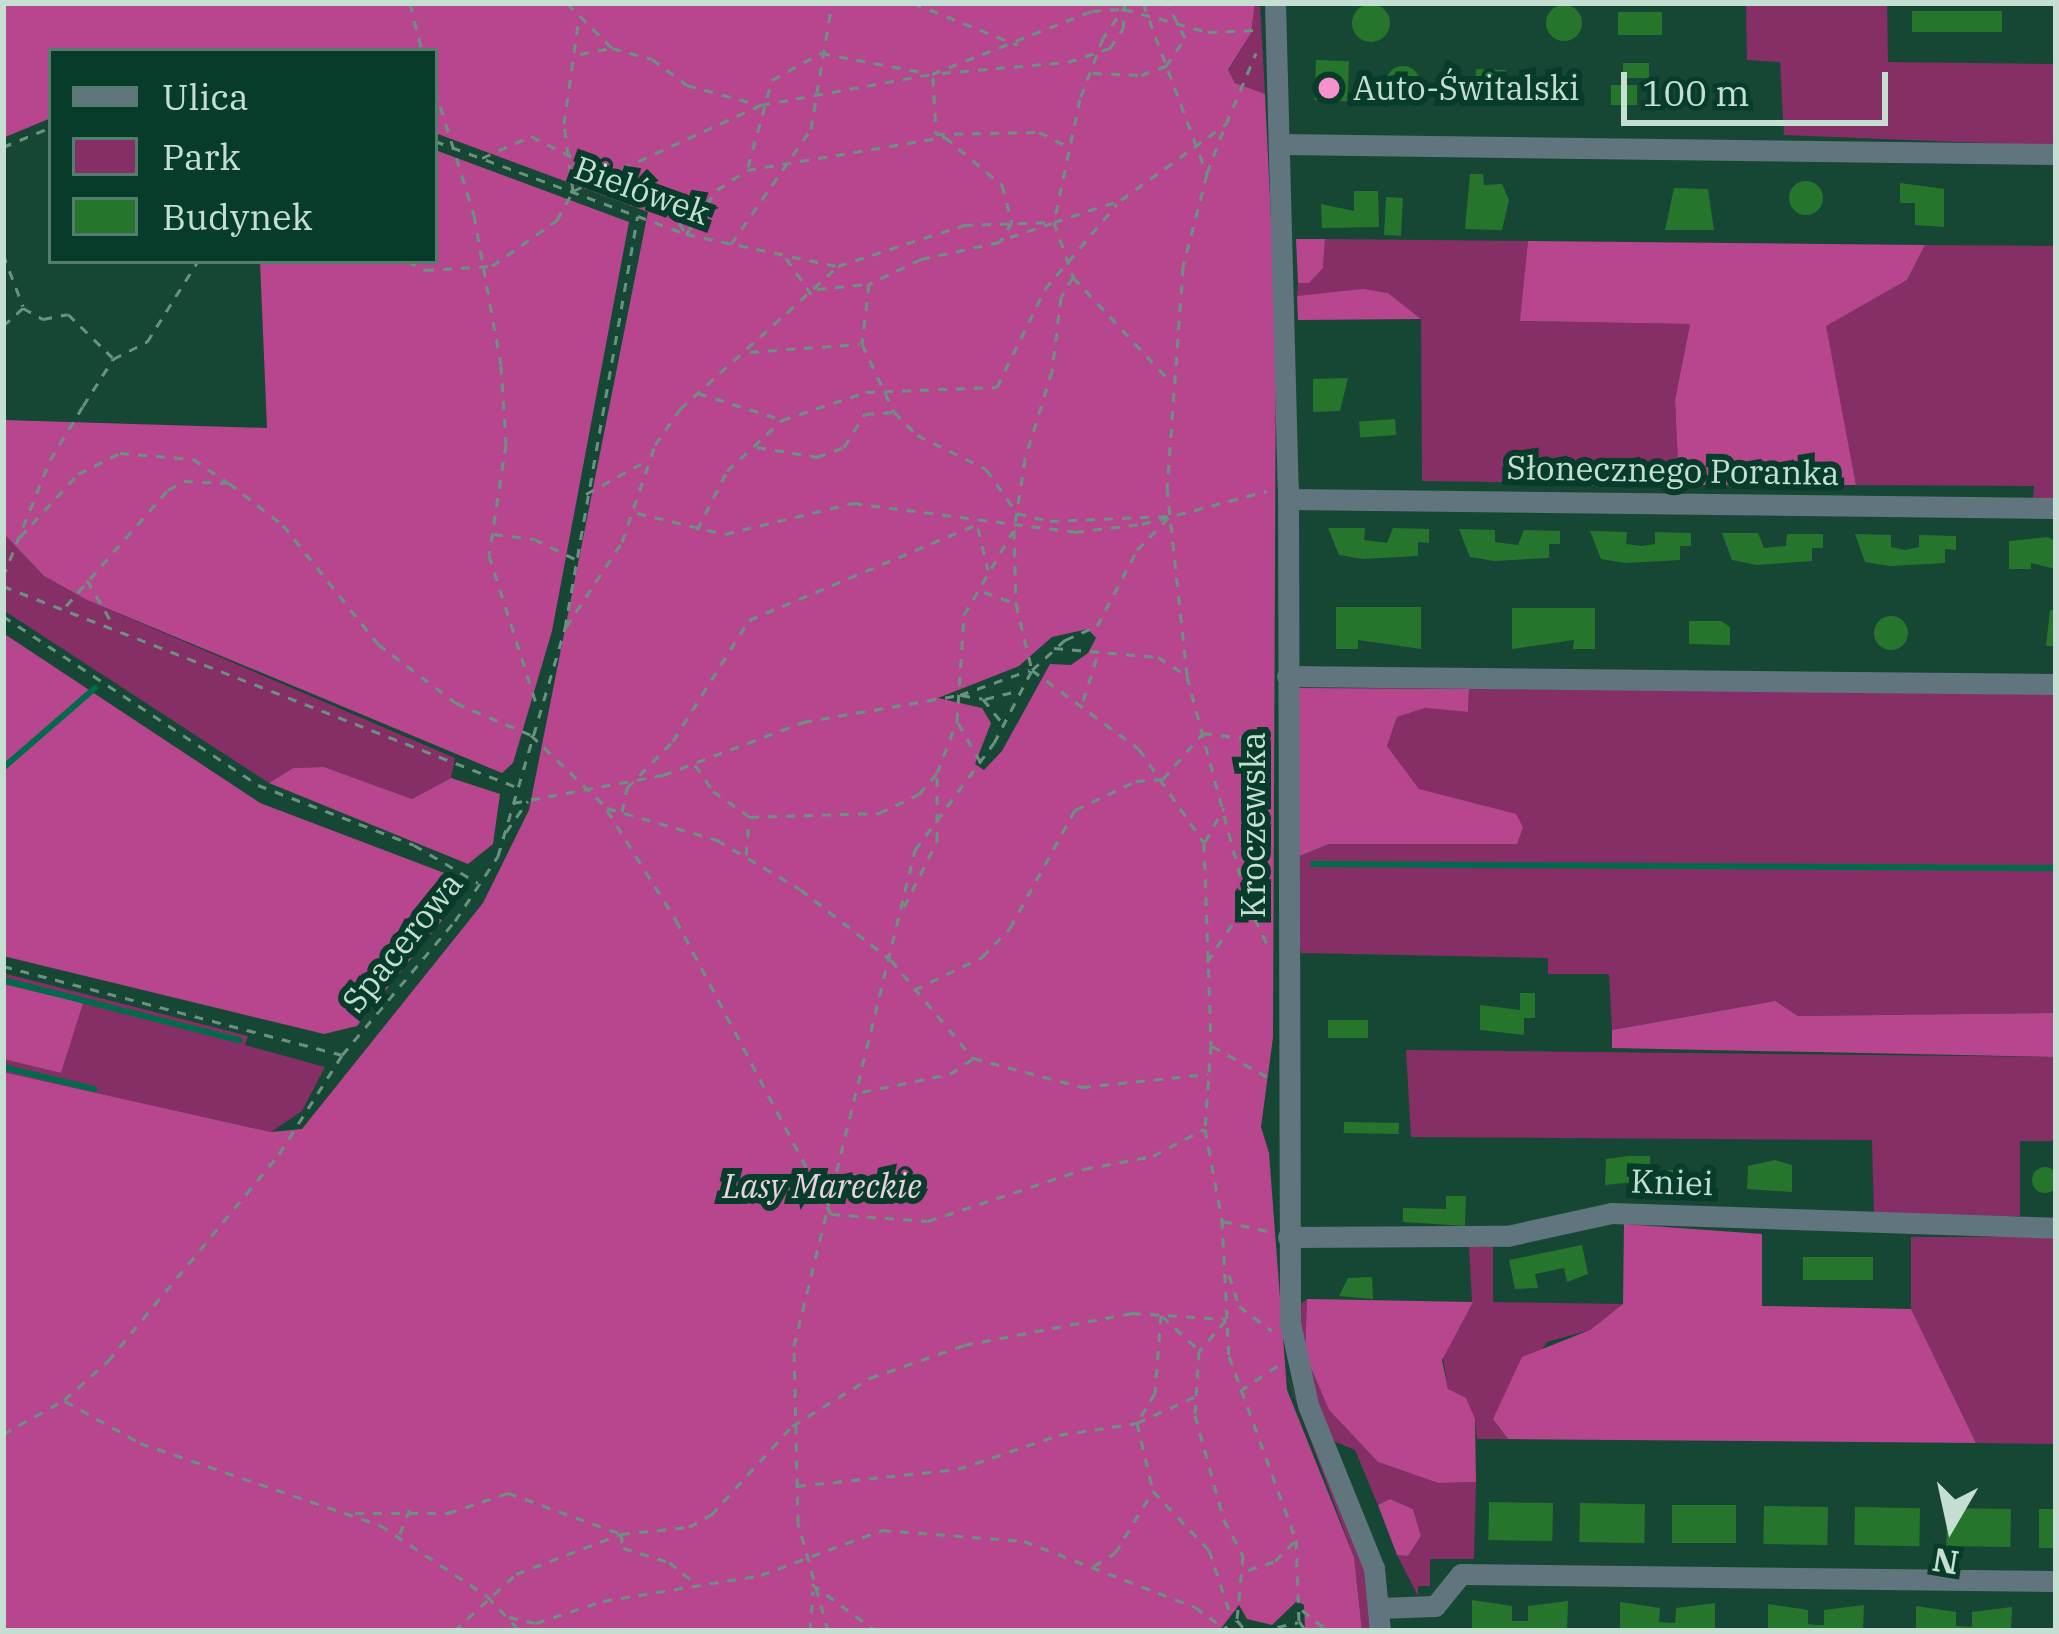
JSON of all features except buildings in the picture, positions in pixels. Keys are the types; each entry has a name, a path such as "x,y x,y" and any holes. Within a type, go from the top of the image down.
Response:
{"street":[{"name":"Kroczewska","path":"1275,3 1288,493 1286,971 1291,1331 1295,1360 1374,1568 1380,1620"},
{"path":"1282,144 2056,154"},
{"name":"Słonecznego Poranka","path":"1288,493 2056,508"},
{"path":"1287,676 2056,684"},
{"name":"Kniei","path":"1288,1237 1508,1236 1612,1214 1658,1213 2056,1228"},
{"path":"1380,1620 1436,1606 1461,1574 2056,1581"}],"path":[{"path":"410,3 421,48"},
{"path":"568,3 612,48"},
{"path":"730,246 793,163 822,94 821,53 832,3"},
{"path":"914,3 1020,46"},
{"path":"1143,3 1207,174"},
{"path":"1091,73 1141,75 1166,66 1185,38 1167,3"},
{"path":"1126,5 1098,52 1066,146 1054,222 1073,278 1146,364 1172,383"},
{"path":"413,264 425,270 481,267 542,236 573,191 761,105 932,74 1068,62 1098,52 1117,41 1126,5"},
{"path":"747,170 761,105 772,80 821,53 932,74 1020,46 1092,11 1126,5 1148,19 1177,26 1276,29 1226,124 1207,174 1183,267 1172,383 1170,516 1187,676 1247,902 1286,971"},
{"path":"573,191 565,150 580,53 578,16"},
{"path":"580,53 612,48 652,59 688,85 761,105"},
{"path":"932,74 936,134 1002,185 1012,222 1008,237"},
{"path":"438,98 456,149 481,267 506,444 489,555 501,612 538,710"},
{"path":"696,532 727,471 782,420 881,392 997,387 1064,262 1121,200 1200,148 1226,124"},
{"path":"3,147 48,128"},
{"path":"482,158 531,136 609,176 651,177 686,234 717,190 747,170 838,160 867,145 936,134 1039,131 1066,146"},
{"name":"Bielówek","path":"438,142 686,234 838,266"},
{"path":"817,289 869,284 921,259 1121,200"},
{"name":"Spacerowa","path":"5,1430 64,1400 108,1361 279,1154 342,1055 479,884 504,833 565,628 584,495 638,216"},
{"path":"565,628 635,513 650,459 696,392 747,352 838,266 923,235 1012,222 1054,222"},
{"path":"3,254 23,308 43,319 68,314 113,358"},
{"path":"785,257 811,294"},
{"path":"3,577 50,460 113,358 148,342 196,264"},
{"path":"1073,278 1061,297 1052,371 1035,412 1014,530 1016,604 1032,670 1082,703 1163,779 1204,843"},
{"path":"869,284 862,344 881,392 917,435 986,470 1017,513 1050,521 1170,516"},
{"path":"3,326 23,308"},
{"path":"747,352 862,344"},
{"path":"696,392 782,420"},
{"path":"753,446 817,457 844,447 865,414 894,412"},
{"path":"18,539 78,475 120,453 194,459 283,524 378,644 456,704 531,736 607,808 802,1148 831,1214"},
{"path":"584,495 650,459"},
{"path":"66,605 168,490 184,481 229,483"},
{"path":"635,513 696,532 725,534 853,503 1014,530 1112,530 1288,493"},
{"path":"830,1630 803,1560 792,1426 794,1346 861,1092 915,850 940,808 981,762 1032,670 1052,648 1097,626 1137,550 1170,516"},
{"path":"978,524 988,571"},
{"path":"622,814 633,779 674,741 749,620 978,524"},
{"path":"695,765 713,790 750,817 879,813 919,794 937,773 957,721 964,615 983,592 988,571 1014,530"},
{"path":"493,533 534,539 575,559"},
{"path":"86,579 112,623"},
{"path":"3,586 66,605 516,786"},
{"path":"983,592 1016,604"},
{"path":"3,616 258,785 414,845 479,884"},
{"path":"1052,648 1158,657 1187,676"},
{"path":"1082,703 1100,650"},
{"path":"510,804 695,765 803,722 960,694 1032,670"},
{"path":"960,694 983,699 1019,690"},
{"path":"1065,692 1084,690"},
{"path":"983,699 1003,724"},
{"path":"957,721 981,762"},
{"path":"1203,733 1286,740"},
{"path":"912,990 982,957 1010,928 1075,810 1136,781 1163,779 1203,733"},
{"path":"902,912 931,861 940,808 937,773"},
{"path":"504,833 529,800"},
{"path":"1224,807 1204,843 1211,1045 1205,1129 1222,1220 1227,1319 1240,1391 1296,1540 1299,1621 1304,1631"},
{"path":"607,808 746,855 891,960 973,1058 1082,1087 1210,1074"},
{"path":"731,848 741,840 750,817"},
{"path":"741,840 746,855"},
{"path":"1206,963 1247,902"},
{"path":"3,966 342,1055"},
{"path":"1211,1045 1288,1086"},
{"path":"861,1092 950,1074 973,1058"},
{"path":"831,1214 928,1221 1084,1169 1153,1156 1205,1129"},
{"path":"1222,1220 1288,1237"},
{"path":"1226,1268 1239,1306 1258,1326 1291,1331"},
{"path":"454,1631 516,1574 621,1534 689,1527 711,1515 792,1426 870,1378 964,1345 1132,1313 1227,1319"},
{"path":"1161,1315 1199,1351"},
{"path":"1161,1315 1155,1393 1138,1424 1154,1491 1209,1550 1230,1613"},
{"path":"1227,1319 1199,1351 1194,1397 1245,1571 1237,1620 1246,1631"},
{"path":"1240,1391 1295,1360"},
{"path":"796,1486 958,1469 1059,1435 1138,1424 1194,1397"},
{"path":"64,1400 140,1443 380,1525 487,1596 520,1631"},
{"path":"773,1446 793,1448"},
{"path":"1093,1567 1115,1553 1154,1491"},
{"path":"352,1514 386,1509 448,1513 508,1493 621,1534"},
{"path":"380,1525 386,1509"},
{"path":"398,1535 410,1510"},
{"path":"509,1617 536,1623 803,1560 882,1530 985,1533 1093,1567 1195,1607 1222,1629"},
{"path":"621,1534 623,1548 669,1562 696,1583"},
{"path":"1245,1571 1275,1561 1296,1540"},
{"path":"811,1582 876,1631"},
{"path":"810,1631 813,1590"},
{"path":"1301,1609 1328,1631"},
{"path":"1222,1629 1230,1613 1238,1610"},
{"path":"1222,1629 1237,1620"},
{"path":"1260,1631 1299,1621"},
{"path":"1288,1627 1304,1631"}],"green space":[{"name":"Lasy Mareckie","path":"3,3 1255,3 1251,33 1228,70 1235,83 1265,94 1276,325 1273,1037 1261,1127 1269,1153 1287,1390 1354,1557 1362,1631 1305,1630 1304,1605 1297,1601 1272,1625 1247,1619 1239,1605 1219,1631 3,1631 3,1072 271,1132 302,1129 483,903 529,810 648,212 438,134 438,48 48,48 48,119 3,138","holes":["1088,629 1096,638 1088,653 1071,665 1050,664 1002,751 984,770 975,764 991,723 982,708 938,698 1019,666 1052,637"]},
{"path":"1255,3 1260,3 1265,94 1235,83 1228,71 1251,33"},
{"path":"1746,3 1887,3 1888,62 2056,64 2056,146 1784,135 1780,62 1747,60"},
{"path":"438,151 629,222 552,631 513,763 502,773 87,600 44,576 3,533 3,420 267,428 260,264 438,264"},
{"path":"1296,239 1325,239 1323,268 1309,283 1298,283"},
{"path":"1325,239 1528,241 1521,321 1690,324 1675,400 1679,485 1422,481 1421,319 1388,293 1297,296 1298,283 1323,268"},
{"path":"1528,241 1925,245 1907,280 1826,326 1856,485 1679,485 1675,400 1690,324 1520,321"},
{"path":"1925,245 2056,246 2056,500 2033,500 2034,486 1856,485 1825,326 1907,280"},
{"path":"1363,289 1388,293 1421,319 1298,320 1297,296"},
{"path":"3,533 44,576 87,600 455,758 451,778 412,799 324,767 293,768 269,783 3,610"},
{"path":"3,633 260,803 447,874 447,914 357,1026 324,1034 3,956"},
{"path":"1295,688 1469,689 1468,712 1425,708 1397,717 1387,746 1419,789 1516,814 1523,827 1517,844 1329,844 1290,860"},
{"path":"1469,689 2056,692 2056,1013 1798,1016 1774,1001 1612,1030 1609,974 1548,974 1548,958 1301,953 1290,860 1329,844 1517,844 1418,789 1387,746 1397,717 1425,708 1468,712"},
{"path":"324,767 412,799 451,778 500,794 493,844 468,864 269,783 293,768"},
{"path":"3,973 248,1036 245,1045 325,1067 302,1111 271,1132 3,1072 3,1059 61,1073 82,1003 3,984"},
{"path":"3,984 83,1003 61,1073 3,1059"},
{"path":"1775,1001 1798,1016 2056,1013 2056,1057 1612,1048 1612,1030"},
{"path":"1406,1050 2056,1057 2056,1141 2020,1141 2020,1216 1874,1215 1872,1140 1411,1137"},
{"path":"1624,1224 1762,1234 1762,1306 1911,1309 1976,1443 1508,1439 1493,1419 1522,1357 1590,1330 1623,1304"},
{"path":"1911,1237 2056,1237 2056,1444 1976,1443 1911,1309"},
{"path":"1469,1247 1493,1247 1493,1302 1623,1304 1590,1330 1547,1342 1493,1419 1508,1439 1477,1439 1475,1419 1448,1389 1442,1351 1472,1302"},
{"path":"1307,1299 1305,1354 1329,1410 1378,1462 1438,1483 1476,1482 1474,1559 1430,1559 1430,1586 1418,1586 1418,1596 1397,1555 1408,1556 1421,1536 1413,1509 1390,1499 1378,1505 1355,1450 1331,1440 1307,1380 1297,1307"},
{"path":"1307,1299 1473,1302 1442,1360 1448,1389 1466,1398 1475,1419 1476,1482 1438,1483 1378,1462 1329,1410 1305,1354"},
{"path":"1284,1368 1367,1576 1372,1631 1362,1631 1354,1557"},
{"path":"1390,1499 1413,1509 1421,1536 1408,1556 1397,1555 1378,1505"}],"waterway":[{"path":"3,768 95,688"},
{"path":"1313,864 2056,868"},
{"path":"3,980 239,1040"},
{"path":"3,1067 94,1089"}],"place":[{"name":"Auto-Świtalski","path":"1329,88"}]}
